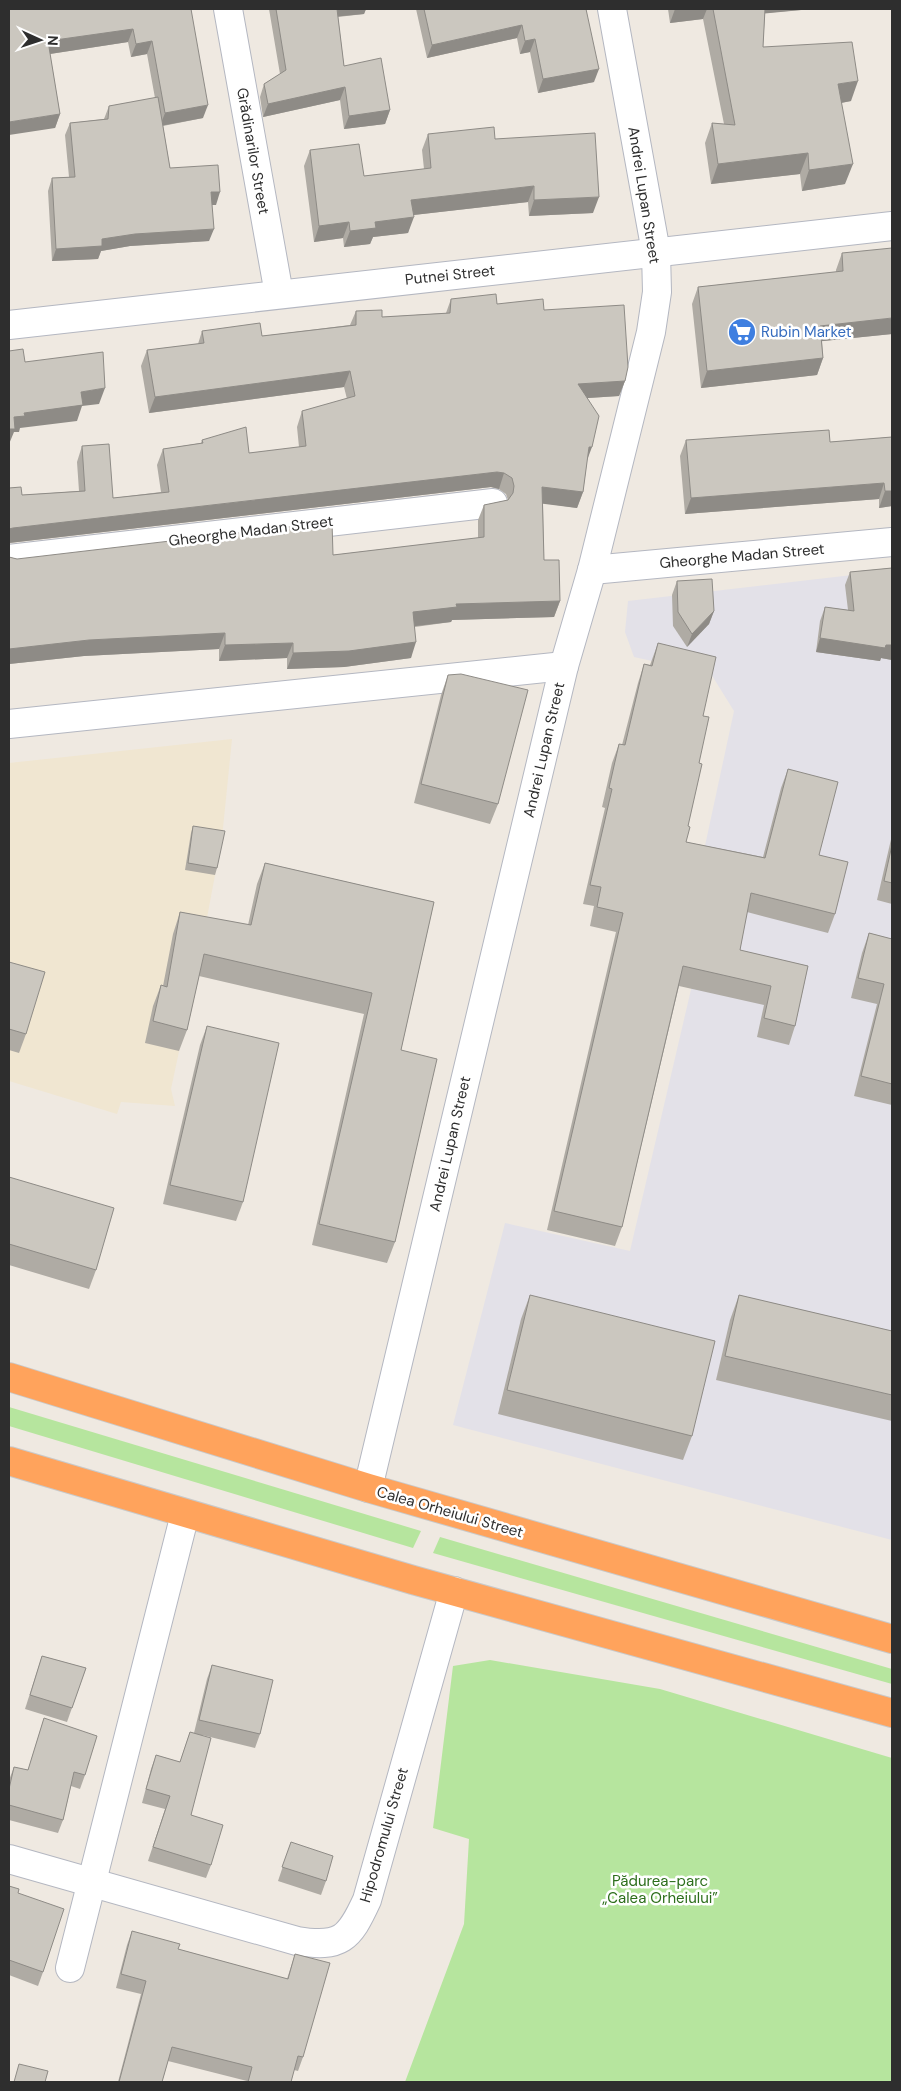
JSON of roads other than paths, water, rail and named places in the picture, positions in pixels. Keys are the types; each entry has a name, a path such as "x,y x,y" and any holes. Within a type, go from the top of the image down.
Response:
{"highway":[{"name":"Calea Orheiului Street","path":"9,1377 368,1488 892,1640"},
{"path":"9,1461 185,1514 454,1591 892,1713"}],"street":[{"name":"Grădinarilor Street","path":"228,9 279,294"},
{"name":"Andrei Lupan Street","path":"368,1488 564,666 592,570 651,332 657,292 656,252 612,9"},
{"name":"Putnei Street","path":"9,325 892,226"},
{"name":"Gheorghe Madan Street","path":"9,559 493,503"},
{"name":"Gheorghe Madan Street","path":"592,570 892,542"},
{"path":"9,724 564,666"},
{"path":"70,1968 185,1514"},
{"name":"Hipodromului Street","path":"9,1858 92,1884 297,1941 320,1944 337,1941 351,1931 367,1900 454,1591"}],"place":[{"name":"Rubin Market","path":"742,332"}],"park label":[{"name":"Pădurea-parc „Calea Orheiului”","path":"660,1890"}]}
